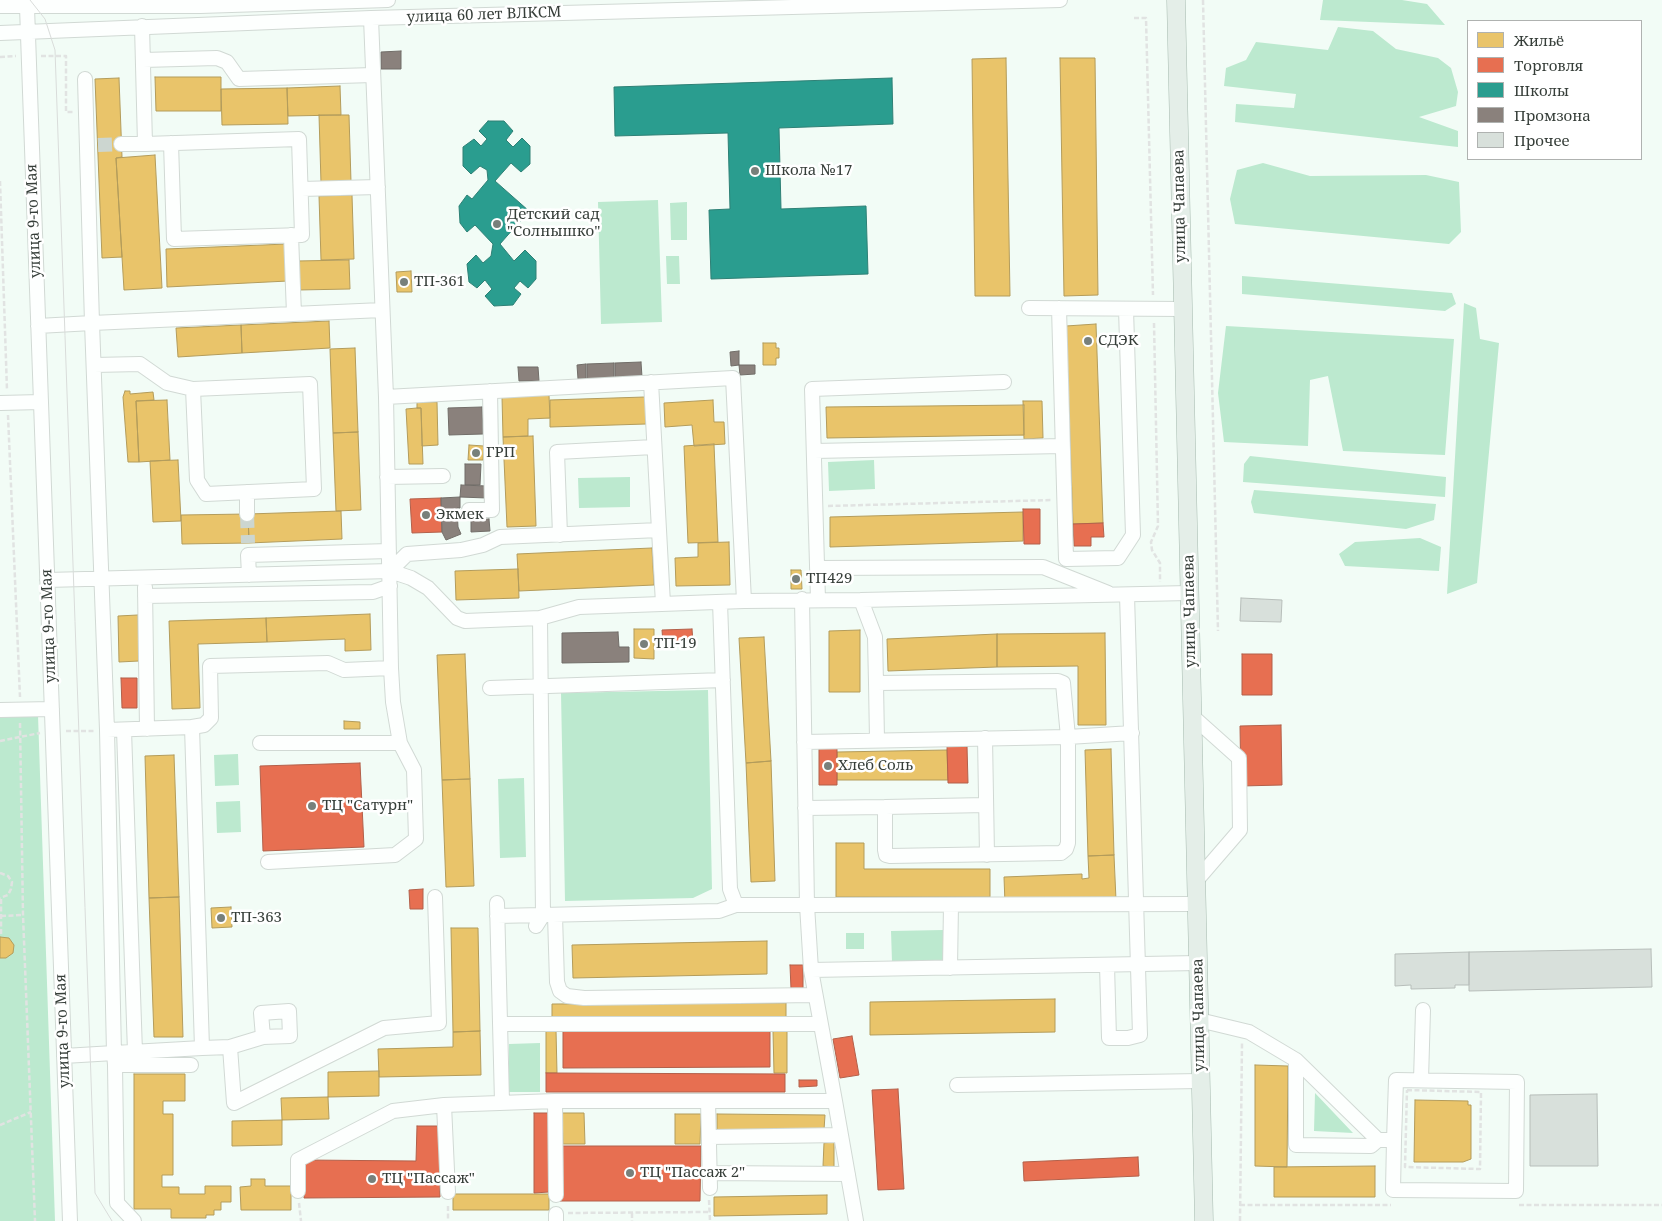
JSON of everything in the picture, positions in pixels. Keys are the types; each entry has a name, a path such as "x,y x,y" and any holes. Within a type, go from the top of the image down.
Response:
{"main road":[{"name":"улица Чапаева","path":"1176,0 1204,1221"}],"street":[{"name":"улица 60 лет ВЛКСМ","path":"0,6 200,6 388,0"},
{"name":"улица 60 лет ВЛКСМ","path":"0,33 371,18 1060,0"},
{"path":"27,7 28,31"},
{"path":"268,862 396,855 416,838 414,770 400,743 393,702 390,668 386,396 371,18"},
{"path":"142,26 145,144"},
{"name":"улица 9-го Мая","path":"28,31 70,1221"},
{"path":"142,60 217,58 228,62 238,79 373,75"},
{"path":"85,79 86,112 93,145 92,323 103,578 117,1203 134,1221"},
{"path":"121,144 299,139 302,235 174,239 171,143"},
{"path":"301,189 378,187"},
{"path":"291,235 294,314"},
{"path":"1029,308 1183,309"},
{"path":"1059,308 1066,559 1118,558 1133,535 1126,309"},
{"path":"38,326 382,310"},
{"path":"94,365 140,364 167,383 194,389 310,384 314,489 206,494 197,480 194,389"},
{"path":"386,396 733,378 744,601"},
{"path":"651,382 663,604"},
{"path":"818,600 812,389 1004,382"},
{"path":"469,510 492,510 490,391"},
{"path":"4,403 41,402"},
{"path":"814,452 1062,446"},
{"path":"560,535 557,452 654,447"},
{"path":"388,477 443,476"},
{"path":"247,492 247,514"},
{"path":"390,571 407,554 461,550 483,545 500,537 659,530"},
{"path":"249,575 248,549 389,551"},
{"path":"817,568 1043,567 1120,595"},
{"path":"47,580 390,571 411,578 428,588 457,618 465,620 540,618 579,607 744,601 1189,593"},
{"path":"145,577 147,729"},
{"path":"145,596 373,592 390,586"},
{"path":"1107,965 1109,1038 1128,1038 1140,1035 1132,733 1120,595"},
{"path":"802,600 804,808 811,970 856,1221"},
{"path":"861,600 875,637 877,740"},
{"path":"720,602 730,889 736,905"},
{"path":"540,618 545,918 560,991 567,996 815,996"},
{"path":"107,730 204,725 211,718 210,666 328,663 344,670 390,668"},
{"path":"490,688 723,680"},
{"path":"876,683 1058,681 1063,682 1065,688 1068,737 1066,849 1061,853 886,854 885,807"},
{"path":"0,710 52,708"},
{"path":"1192,716 1239,758 1240,830 1196,881"},
{"path":"192,727 202,1048"},
{"path":"124,730 135,1052"},
{"path":"804,742 1068,737 1132,733"},
{"path":"985,738 987,854"},
{"path":"260,743 400,743"},
{"path":"804,808 986,805"},
{"path":"230,1047 234,1103 384,1028 439,1024 435,897"},
{"path":"502,1102 497,910 545,918 719,911 736,905 1196,904"},
{"path":"950,968 951,906"},
{"path":"811,970 1198,963"},
{"path":"1421,1080 1423,1010"},
{"path":"1199,1020 1248,1032 1296,1060 1378,1140"},
{"path":"500,1024 820,1024"},
{"path":"115,1059 135,1052 230,1047 262,1037"},
{"path":"64,1056 191,1065"},
{"path":"1296,1060 1296,1145 1371,1146 1378,1140 1394,1140"},
{"path":"1396,1080 1517,1082 1516,1191 1393,1190 1394,1140 1396,1080"},
{"path":"957,1085 1200,1081"},
{"path":"555,1101 556,1195"},
{"path":"708,1101 710,1188"},
{"path":"298,1191 298,1160 393,1111 444,1105 502,1102 835,1101"},
{"path":"444,1105 448,1192"},
{"path":"710,1137 840,1135"},
{"path":"710,1173 848,1174"}],"path":[{"path":"1203,0 1218,631"},
{"path":"0,56 66,56 66,112 86,112"},
{"path":"0,181 4,403 20,709 23,915 35,1221"},
{"path":"816,507 1064,500"},
{"path":"0,873 8,876 12,882 12,889 8,895 1,898 1,934"},
{"path":"0,916 23,915"},
{"path":"1240,1221 1242,1030"},
{"path":"1407,1090 1481,1092 1480,1169 1405,1167 1407,1090"},
{"path":"0,1125 31,1112"},
{"path":"298,1191 301,1221"},
{"path":"556,1217 709,1211 710,1221"},
{"path":"448,1212 448,1221"},
{"path":"632,1213 632,1221"}],"green space":[{"path":"1323,0 1402,0 1427,4 1445,25 1320,20"},
{"path":"1338,27 1373,31 1396,49 1438,58 1451,68 1458,92 1456,106 1419,117 1458,131 1458,147 1235,122 1236,104 1294,108 1296,94 1224,86 1226,68 1246,60 1256,42 1328,50"},
{"path":"1263,163 1310,176 1426,175 1459,182 1461,232 1449,244 1235,224 1230,199 1237,170"},
{"path":"658,200 662,322 601,324 598,202"},
{"path":"687,202 687,240 671,240 670,203"},
{"path":"666,256 679,256 680,284 667,284"},
{"path":"1242,276 1452,293 1456,304 1445,311 1242,294"},
{"path":"1464,303 1476,308 1480,339 1499,343 1477,583 1447,594"},
{"path":"1226,326 1454,339 1445,455 1343,451 1328,376 1310,380 1308,446 1224,442 1218,393"},
{"path":"1250,456 1446,477 1445,497 1243,482 1244,464"},
{"path":"874,460 875,489 829,491 828,462"},
{"path":"630,477 630,507 579,508 578,478"},
{"path":"1254,490 1436,504 1434,520 1406,529 1254,513 1251,502"},
{"path":"1420,538 1441,547 1439,571 1345,566 1339,554 1355,542"},
{"path":"708,690 712,889 693,898 565,901 561,693"},
{"path":"38,715 55,1221 0,1221 0,717"},
{"path":"238,754 239,785 215,786 214,755"},
{"path":"524,778 526,857 500,858 498,779"},
{"path":"240,801 241,832 217,833 216,802"},
{"path":"943,930 943,961 892,962 891,931"},
{"path":"846,933 864,933 864,949 846,949"},
{"path":"540,1043 540,1092 509,1092 509,1044"},
{"path":"1315,1093 1353,1133 1314,1131"}],"building: Жильё":[{"path":"1006,58 1010,296 975,296 972,59"},
{"path":"1060,58 1095,58 1098,295 1064,296"},
{"path":"155,77 221,77 221,111 156,111"},
{"path":"119,78 122,157 116,158 122,257 102,258 95,79"},
{"path":"340,86 341,115 288,116 287,88"},
{"path":"287,88 288,124 222,125 221,89"},
{"path":"319,115 349,115 351,182 321,183"},
{"path":"155,155 162,288 124,290 116,158"},
{"path":"352,195 354,259 321,260 319,196"},
{"path":"287,244 288,281 167,287 166,249"},
{"path":"349,260 350,289 298,290 297,261"},
{"name":"ТП-361","path":"411,271 412,292 397,292 396,272"},
{"path":"329,321 330,348 242,353 241,325"},
{"path":"1096,324 1103,523 1073,524 1066,326"},
{"path":"241,325 242,353 178,357 176,328"},
{"path":"763,343 776,343 776,348 779,348 779,358 776,358 776,365 763,365"},
{"path":"355,348 358,432 333,433 330,349"},
{"path":"125,391 130,391 130,394 153,392 154,400 136,401 139,462 128,462 123,397"},
{"path":"549,395 550,418 528,419 528,436 503,437 502,397"},
{"path":"645,397 646,424 550,427 550,400"},
{"path":"167,400 170,460 139,462 136,401"},
{"path":"713,400 714,422 724,422 725,444 694,446 692,425 665,427 664,403"},
{"path":"1023,401 1042,401 1043,438 1024,439"},
{"path":"417,402 437,402 438,445 422,446 421,408 417,408"},
{"path":"1024,405 1024,435 827,438 826,407"},
{"path":"421,408 423,464 409,464 406,409"},
{"path":"358,432 361,510 336,511 333,433"},
{"path":"533,436 536,526 507,527 503,437"},
{"path":"714,444 718,542 688,543 684,446"},
{"name":"ГРП","path":"469,445 484,446 483,460 468,460"},
{"path":"178,460 181,521 153,522 150,461"},
{"path":"341,511 342,539 249,543 248,514"},
{"path":"1023,512 1023,541 830,547 830,517"},
{"path":"248,514 249,543 182,544 181,515"},
{"path":"729,542 730,585 676,586 675,558 698,557 698,543"},
{"path":"652,548 654,585 519,591 517,554"},
{"path":"518,569 519,598 456,600 455,571"},
{"name":"ТП429","path":"791,570 801,570 802,589 791,589"},
{"path":"370,614 371,650 345,651 345,639 267,642 266,618"},
{"path":"138,615 139,661 119,662 118,616"},
{"path":"266,618 267,642 198,644 200,708 172,709 169,621"},
{"name":"ТП-19","path":"634,629 654,629 654,659 634,658"},
{"path":"860,630 860,692 829,692 829,631"},
{"path":"1105,633 1106,725 1078,725 1078,666 997,667 997,634"},
{"path":"997,634 997,667 888,671 887,639"},
{"path":"764,637 771,761 746,763 739,638"},
{"path":"465,654 470,779 442,780 437,655"},
{"path":"344,721 360,722 360,729 344,729"},
{"path":"1111,749 1114,855 1088,856 1085,750"},
{"path":"947,750 948,780 837,780 837,752"},
{"path":"174,755 179,897 149,898 145,756"},
{"path":"771,761 775,881 751,882 746,763"},
{"path":"470,779 474,886 446,887 442,780"},
{"path":"836,843 864,843 864,869 990,869 990,897 836,897"},
{"path":"1114,855 1116,900 1005,904 1004,877 1082,874 1082,879 1089,878 1088,856"},
{"path":"179,897 183,1037 154,1037 149,898"},
{"name":"ТП-363","path":"231,907 232,927 212,928 211,908"},
{"path":"451,928 478,928 480,1031 453,1032"},
{"path":"0,937 9,938 14,945 13,953 6,958 0,958"},
{"path":"767,941 767,974 573,978 572,945"},
{"path":"1055,999 1055,1032 870,1035 870,1002"},
{"path":"786,1003 786,1020 552,1021 552,1004"},
{"path":"546,1030 556,1030 557,1073 546,1073"},
{"path":"480,1031 481,1075 379,1077 378,1049 453,1047 453,1032"},
{"path":"773,1031 787,1031 787,1073 774,1073"},
{"path":"1255,1065 1288,1066 1287,1167 1255,1166"},
{"path":"379,1071 379,1096 328,1097 328,1072"},
{"path":"134,1074 185,1074 185,1101 163,1101 163,1114 173,1114 173,1175 162,1175 162,1187 179,1187 179,1194 205,1194 205,1186 231,1186 231,1202 221,1202 221,1210 214,1210 214,1215 206,1215 206,1218 171,1218 171,1209 134,1209"},
{"path":"328,1097 329,1119 282,1120 281,1098"},
{"path":"1415,1100 1468,1101 1468,1105 1471,1105 1471,1159 1463,1162 1414,1162"},
{"path":"562,1113 584,1113 585,1144 563,1144"},
{"path":"675,1114 701,1114 700,1144 675,1144"},
{"path":"717,1114 825,1115 824,1130 717,1130"},
{"path":"282,1120 282,1145 232,1146 232,1121"},
{"path":"834,1142 834,1167 823,1166 824,1143"},
{"path":"1375,1166 1375,1197 1274,1197 1274,1167"},
{"path":"251,1179 265,1179 265,1186 291,1186 291,1210 241,1210 240,1187 251,1186"},
{"path":"453,1194 549,1194 549,1210 453,1210"},
{"path":"827,1195 827,1214 714,1216 714,1197"}],"building: Торговля":[{"name":"Экмек","path":"441,498 442,532 412,533 410,499"},
{"path":"1023,509 1040,509 1040,544 1024,544"},
{"path":"1103,523 1104,537 1091,537 1091,546 1074,546 1073,524"},
{"path":"692,629 693,642 663,643 662,630"},
{"path":"1242,654 1272,654 1272,695 1242,695"},
{"path":"121,678 137,678 137,708 122,708"},
{"path":"1281,725 1282,785 1241,786 1240,726"},
{"path":"947,746 967,746 968,783 948,783"},
{"name":"Хлеб Соль","path":"819,747 837,747 837,785 819,785"},
{"name":"ТЦ \"Сатурн\"","path":"360,763 364,847 263,851 260,766"},
{"path":"423,889 423,909 410,909 409,890"},
{"path":"790,965 803,965 803,989 791,989"},
{"path":"563,1028 770,1028 770,1067 563,1068"},
{"path":"852,1036 859,1075 840,1078 833,1039"},
{"path":"546,1073 785,1074 785,1092 546,1092"},
{"path":"799,1080 817,1080 817,1086 799,1087"},
{"path":"898,1089 904,1189 878,1190 872,1090"},
{"path":"534,1113 549,1113 549,1192 534,1193"},
{"name":"ТЦ \"Пассаж\"","path":"417,1126 439,1126 440,1197 304,1198 305,1160 416,1161"},
{"name":"ТЦ \"Пассаж 2\"","path":"560,1146 701,1146 700,1201 560,1201"},
{"path":"1138,1157 1139,1176 1024,1181 1023,1162"}],"building: Школы":[{"name":"Школа №17","path":"892,78 893,124 779,128 781,209 866,206 868,274 711,279 709,210 730,209 728,133 615,136 614,87"},
{"path":"488,121 504,121 513,131 506,140 513,147 522,138 530,146 530,164 521,172 511,163 495,181 529,211 500,244 514,261 525,250 536,261 536,279 528,288 520,281 514,288 521,294 513,305 494,306 485,296 492,289 485,280 477,288 469,282 467,264 476,255 483,263 491,256 493,244 475,225 467,232 460,223 459,206 467,195 472,199 488,180 487,170 480,166 471,174 463,166 463,147 474,139 481,146 487,139 479,131"}],"building: Промзона":[{"path":"401,51 401,69 381,69 381,52"},
{"path":"739,351 739,365 731,366 730,352"},
{"path":"641,362 642,377 615,378 615,363"},
{"path":"614,363 614,378 587,379 587,364"},
{"path":"586,364 586,379 578,379 577,365"},
{"path":"739,365 755,365 755,374 740,375"},
{"path":"518,367 538,367 539,381 519,381"},
{"path":"482,407 483,434 449,435 448,408"},
{"path":"465,464 481,464 480,485 465,485"},
{"path":"461,485 487,486 487,498 460,497"},
{"path":"460,497 460,508 457,508 458,527 461,534 446,540 442,532 441,498"},
{"path":"489,519 490,531 471,532 471,520"},
{"path":"618,632 619,647 629,647 629,662 562,663 562,633"}],"building: Прочее":[{"path":"1241,598 1282,600 1281,622 1240,621"},
{"path":"1651,949 1652,987 1469,991 1469,952"},
{"path":"1469,952 1469,985 1455,985 1455,988 1411,989 1411,985 1395,986 1395,954"},
{"path":"1597,1094 1598,1166 1530,1166 1530,1095"}],"tunnel":[{"path":"98,145 121,144"},
{"path":"247,514 248,543"}],"tram line":[{"path":"30,0 45,19 55,50 95,1193 112,1221"}],"place":[{"name":"Школа №17","path":"755,171"},
{"name":"Детский сад \"Солнышко\"","path":"497,224"},
{"name":"ТП-361","path":"404,282"},
{"name":"СДЭК","path":"1088,341"},
{"name":"ГРП","path":"476,453"},
{"name":"Экмек","path":"426,515"},
{"name":"ТП429","path":"796,579"},
{"name":"ТП-19","path":"644,644"},
{"name":"Хлеб Соль","path":"828,766"},
{"name":"ТЦ \"Сатурн\"","path":"312,806"},
{"name":"ТП-363","path":"221,918"},
{"name":"ТЦ \"Пассаж 2\"","path":"630,1173"},
{"name":"ТЦ \"Пассаж\"","path":"372,1179"}]}
